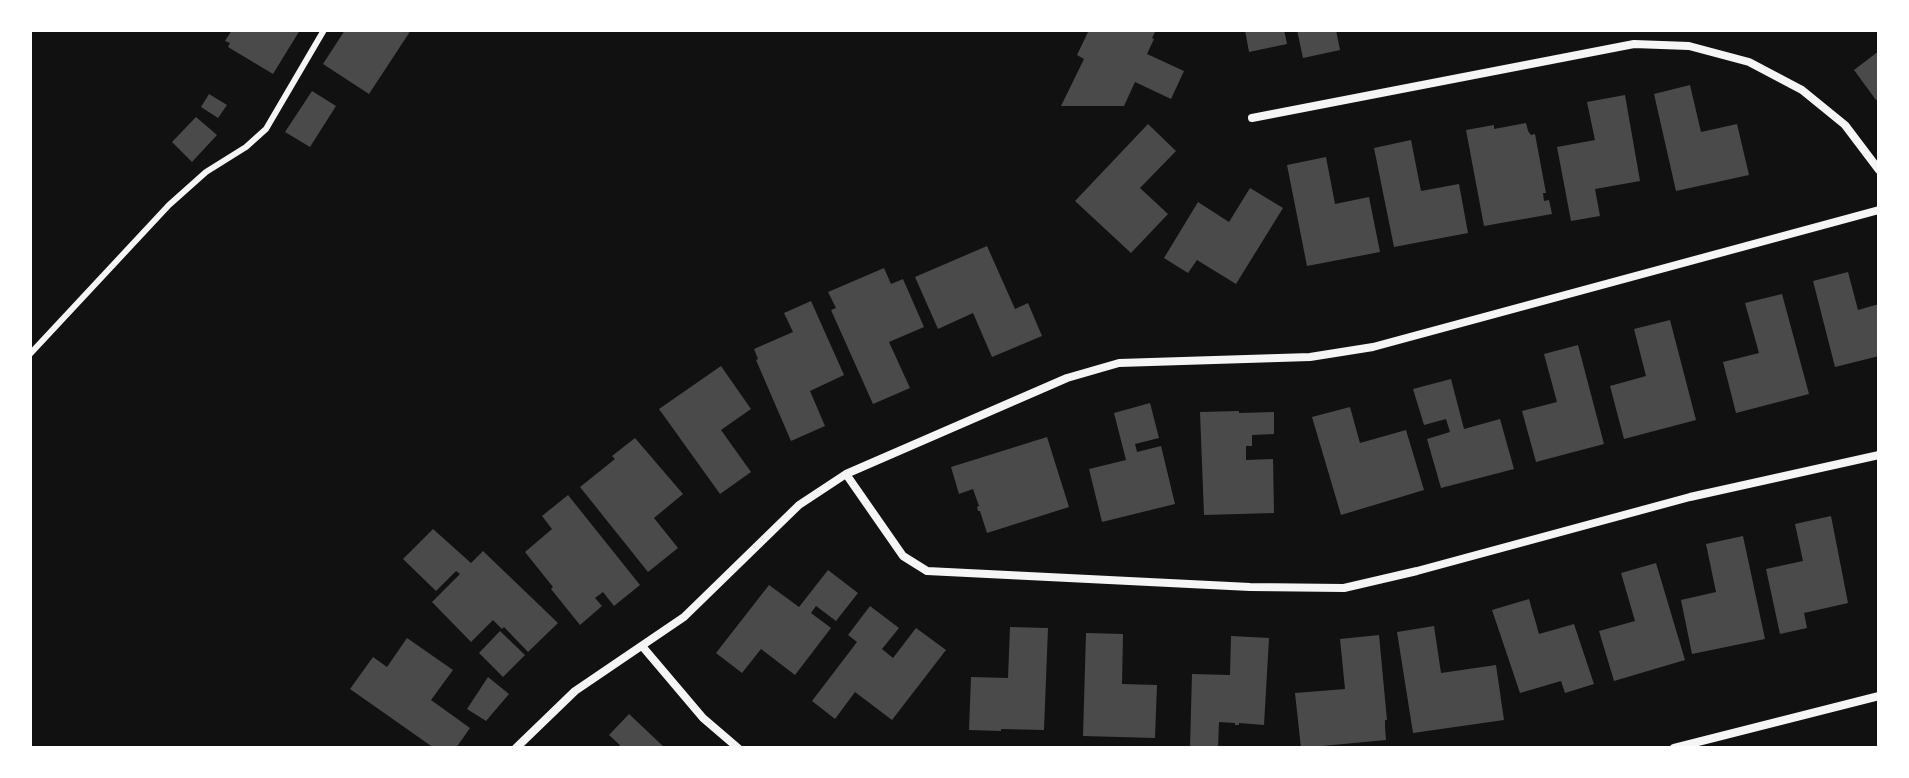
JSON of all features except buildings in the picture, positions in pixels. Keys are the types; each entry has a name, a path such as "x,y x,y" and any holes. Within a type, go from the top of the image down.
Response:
{"street":[{"path":"1252,118 1634,44 1689,46 1749,62 1802,90 1845,125 1879,170"},
{"path":"516,748 575,691 684,617 799,505 846,474 1067,378 1119,363 1310,357 1373,347 1879,210"},
{"path":"846,474 903,556 927,571 1250,587 1344,588 1690,497 1879,455"},
{"path":"642,646 703,718 738,748"},
{"path":"1674,748 1879,696"}],"lane":[{"path":"30,354 169,205 206,172 246,147 266,129 324,30"}]}
